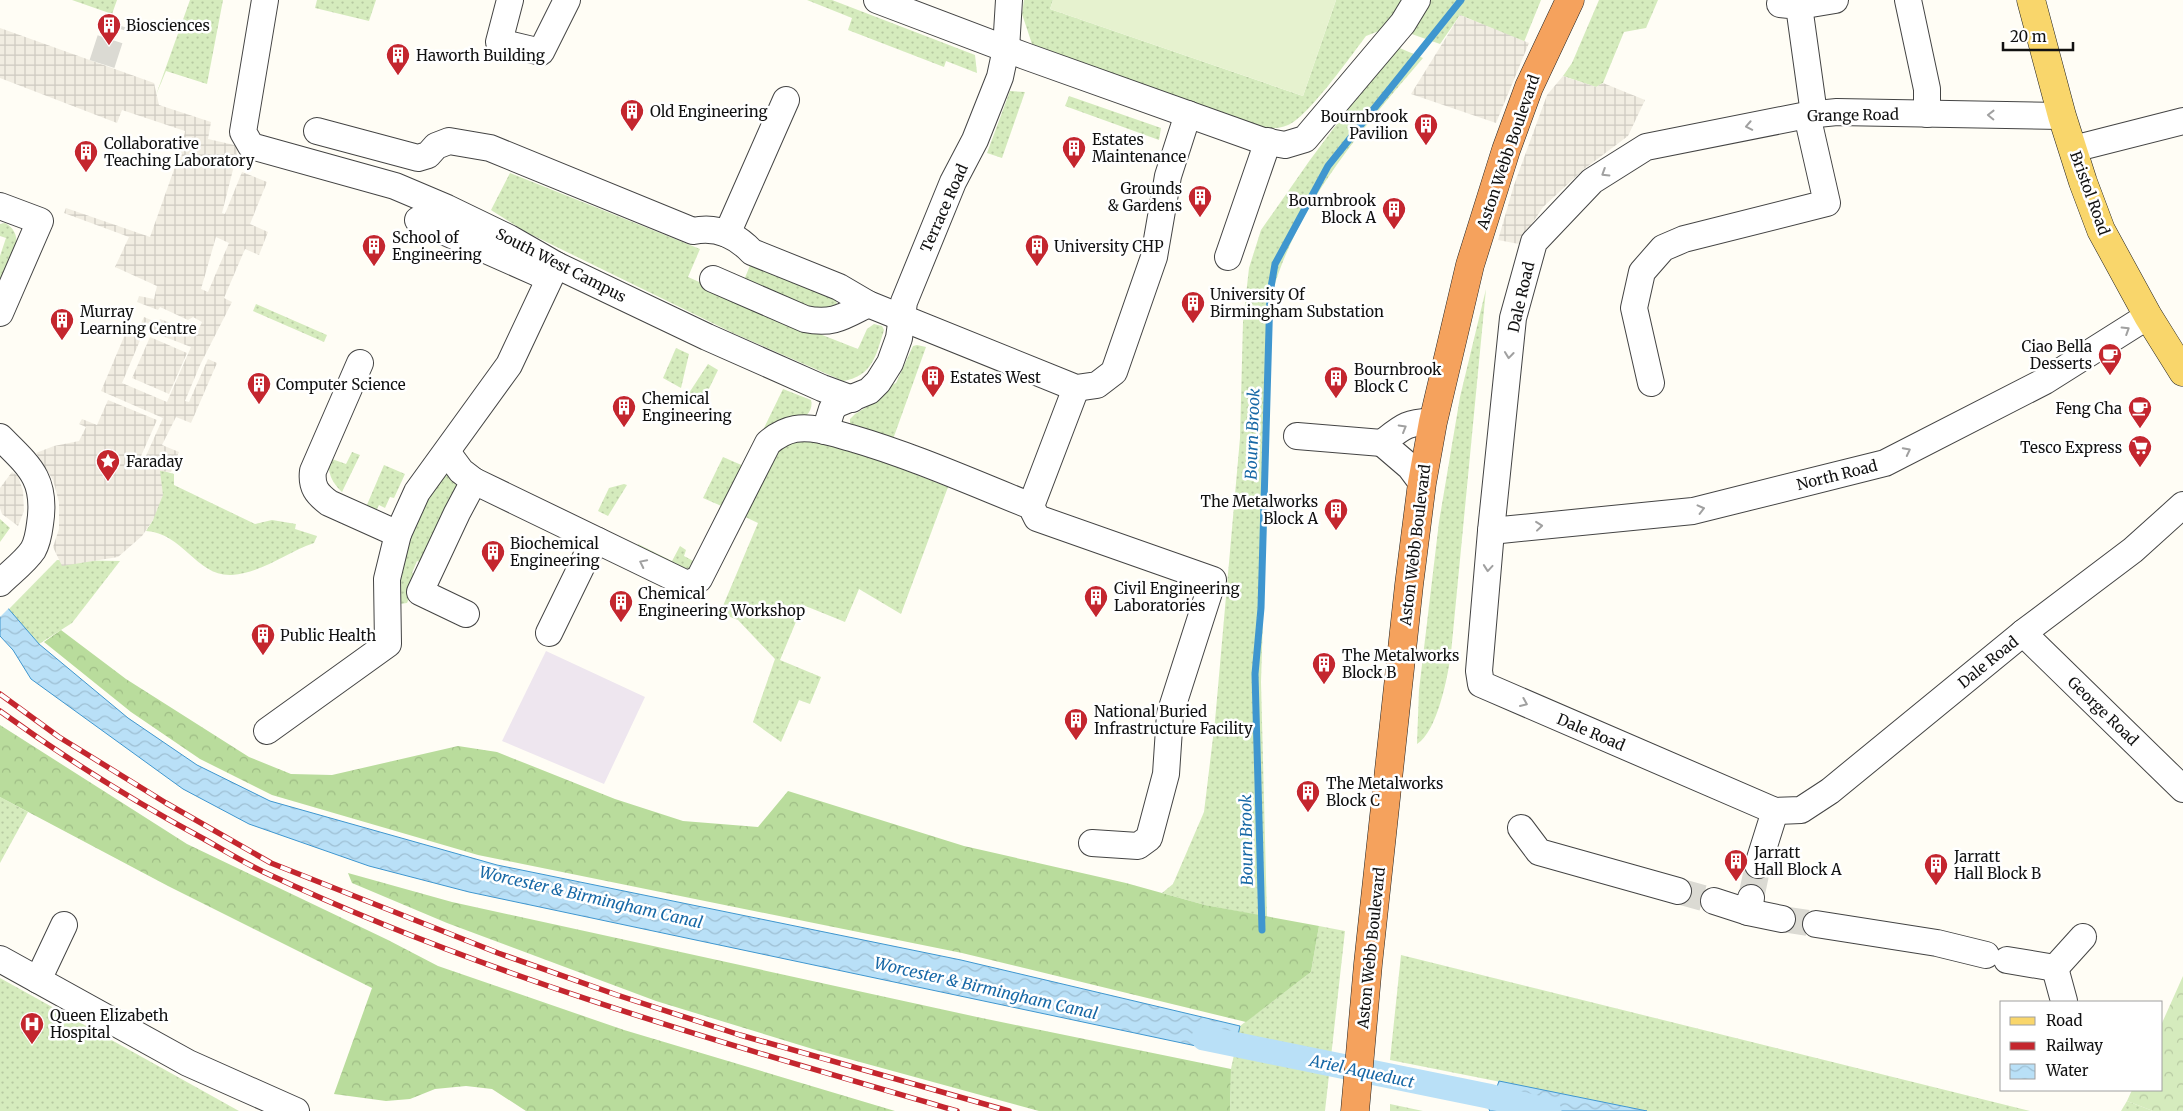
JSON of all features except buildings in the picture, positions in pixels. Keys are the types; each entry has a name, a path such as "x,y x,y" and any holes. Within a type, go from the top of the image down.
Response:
{"highway":[{"name":"Aston Webb Boulevard","path":"1355,1111 1368,964 1422,483 1433,422 1470,265 1506,150 1529,87 1570,0"}],"main road":[{"name":"Bristol Road","path":"2031,0 2062,116 2101,230 2148,316 2183,372"}],"street":[{"name":"South West Campus","path":"265,0 243,132 251,146 384,182 448,208 500,234 553,272 822,388 852,399"},
{"path":"510,0 499,42 541,52 567,0"},
{"path":"877,0 1006,49 1188,114 1285,145 1305,139 1403,24 1417,0"},
{"name":"Terrace Road","path":"825,431 832,409 837,404 869,391 878,382 886,369 899,338 901,317 908,293 953,182 975,140 1000,77 1006,49 1009,0"},
{"path":"1651,383 1634,308 1642,272 1664,248 1684,239 1827,203 1790,5 1835,0"},
{"path":"1908,0 1927,89 1927,114"},
{"path":"727,234 786,100"},
{"name":"Grange Road","path":"1646,147 1810,114 1837,112 2062,116"},
{"path":"317,131 418,158 428,155 436,146 449,141 490,148 693,231 708,228 727,234 744,243 752,252 838,287 868,304 1076,388 1097,385 1114,372 1154,257 1168,176 1176,145 1188,114"},
{"path":"2073,149 2183,121"},
{"path":"1228,257 1268,141"},
{"name":"Dale Road","path":"1646,147 1592,181 1534,242 1513,318 1491,531 1479,671 1481,684 1775,811 1801,810 1830,791 2024,633 2138,546 2183,505"},
{"path":"0,206 40,221 0,313"},
{"path":"267,731 388,644 387,579 398,534 417,492 509,365 553,272 418,220"},
{"path":"713,278 805,319 820,322 838,319 868,304"},
{"name":"North Road","path":"1491,531 1693,511 1886,463 2045,381 2148,316"},
{"path":"360,363 313,471 313,486 320,496 329,503 398,534"},
{"path":"1031,506 1076,388"},
{"path":"1382,443 1401,428 1416,421 1433,422"},
{"path":"447,452 461,471 474,481 687,584 699,578 768,443 780,434 795,429 825,431 883,448 1031,506 1037,518 1213,580 1170,714 1166,774 1149,838 1138,846 1092,843"},
{"path":"1297,436 1382,443 1410,467 1422,483"},
{"path":"0,437 26,462 37,478 41,494 41,518 33,550 5,579"},
{"path":"466,614 420,592 474,481"},
{"path":"549,633 587,555 598,542"},
{"name":"George Road","path":"2024,633 2183,789"},
{"path":"1758,865 1775,811"},
{"path":"1521,828 1539,852 1678,891"},
{"path":"1714,901 1750,905 1782,919"},
{"path":"1816,924 1937,943 1997,958 2056,968"},
{"path":"38,980 64,925"},
{"path":"2056,968 2082,937"},
{"path":"0,959 188,1063 296,1111"},
{"path":"2056,968 2064,1001"}],"shaded area":[{"path":"1460,15 1529,43 1496,123 1411,94"},
{"path":"0,28 154,83 159,105 211,122 208,139 239,146 222,213 225,214 242,172 267,182 250,224 268,232 259,255 245,249 224,298 232,302 200,365 185,401 189,402 208,359 217,363 191,423 176,417 162,445 179,452 171,472 160,471 163,495 153,520 142,536 118,557 62,566 53,547 59,529 59,502 53,480 36,453 54,446 79,441 86,427 79,424 82,419 97,425 108,400 157,420 141,456 145,458 163,418 101,391 126,332 141,338 122,383 167,402 191,347 139,327 144,317 158,323 160,319 197,333 202,322 193,317 188,320 160,307 158,310 137,302 139,296 154,299 157,286 115,267 129,237 64,213 66,208 150,237 182,147 185,131 122,110 117,123 0,78","holes":["216,237 229,243 208,292 201,289"]},
{"path":"1563,76 1596,87 1603,83 1645,100 1628,136 1584,169 1543,207 1519,244 1498,240 1514,185 1547,95"},
{"path":"150,337 187,353 169,394 132,378"},
{"path":"12,472 18,476 23,491 24,511 18,526 2,514 0,508 0,488"},
{"path":"546,651 645,697 604,784 502,741"}],"green space":[{"path":"72,0 117,0 112,14"},
{"path":"190,0 223,0 207,84 166,71 156,95"},
{"path":"317,0 376,0 369,21 315,8"},
{"path":"807,0 832,0 975,55 977,73 946,61 944,67 848,30 852,18"},
{"path":"1024,0 1053,0 1050,9 1303,96 1336,0 1417,0 1391,35 1379,31 1366,36 1317,99 1296,120 1284,127 1271,128 1254,126 1032,44 1022,14"},
{"path":"1053,0 1336,0 1303,96 1050,9"},
{"path":"1426,0 1541,0 1524,42 1460,15 1440,44 1406,32"},
{"path":"1599,0 1658,0 1646,28 1624,32 1603,83 1596,87 1563,76 1572,63"},
{"path":"1395,46 1423,58 1356,138 1336,166 1299,226 1273,290 1261,682 1267,917 1205,905 1162,893 1173,884 1204,812 1215,721 1240,438 1243,322 1249,268 1261,230 1310,160"},
{"path":"1010,91 1025,92 1002,158 987,153"},
{"path":"1069,96 1161,128 1159,140 1065,106"},
{"path":"510,173 700,249 688,277 789,322 858,349 867,329 874,324 882,326 884,330 872,363 861,374 843,381 735,334 526,232 491,210"},
{"path":"5,223 16,236 17,245 12,264 0,290 0,256 6,238 0,236 0,224"},
{"path":"751,263 835,297 837,304 829,315 742,285"},
{"path":"1486,289 1451,653 1444,689 1436,716 1424,738 1417,744 1419,690 1439,522 1460,397"},
{"path":"256,304 327,335 324,342 253,311"},
{"path":"913,346 926,347 892,442 850,426 850,419 855,414 878,400 889,386 896,383"},
{"path":"676,348 689,354 681,388 663,378"},
{"path":"708,364 718,370 703,401 689,393"},
{"path":"783,389 811,400 811,407 809,413 798,421 771,431 764,428"},
{"path":"797,439 855,453 948,487 901,614 859,589 845,622 803,605 780,660 821,677 810,704 799,700 781,742 753,722 775,659 738,620 720,613 758,523 741,515 769,454"},
{"path":"352,452 360,455 342,492 335,485 331,477 329,458 346,464"},
{"path":"723,457 746,467 726,508 703,498"},
{"path":"445,463 463,481 425,564 417,561 412,573 419,577 407,603 400,604 395,596 401,548"},
{"path":"384,465 405,474 394,498 390,497 385,508 379,505 376,511 366,507"},
{"path":"160,470 174,474 174,485 255,524 272,520 296,524 295,529 317,536 314,543 264,566 243,573 232,575 220,574 209,569 170,539 146,531 153,520"},
{"path":"627,485 608,516 598,511 609,488"},
{"path":"0,519 10,528 0,542"},
{"path":"638,544 672,561 680,546 686,550 684,556 697,563 691,568 683,569 636,551"},
{"path":"57,560 120,561 72,623 39,644 8,610"},
{"path":"61,630 126,679 249,757 291,774 332,775 458,746 497,752 615,799 683,821 758,827 788,791 964,846 1126,883 1205,905 1319,926 1311,972 1246,1022 962,953 478,855 272,795 200,759 131,712 44,642"},
{"path":"0,725 187,844 388,940 438,966 624,1030 895,1111 526,1111 492,1089 466,1086 435,1089 410,1099 386,1101 334,1094 372,988 168,886 0,797"},
{"path":"0,797 28,812 0,863"},
{"path":"348,873 452,902 977,1017 1231,1069 1230,1111 1039,1111 816,1050 656,1001 447,923 352,883"},
{"path":"1319,926 1345,931 1325,1111 1230,1111 1231,1069 1240,1026 1311,972"},
{"path":"1401,955 2030,1111 1647,1111 1390,1060"},
{"path":"2183,976 2183,1111 2153,1111 2127,1101 2132,1091 2163,1091 2163,1021"},
{"path":"0,978 239,1111 0,1111"},
{"path":"2127,1101 2153,1111 2121,1111"},
{"path":"1390,1104 1423,1111 1390,1111"}],"water":[{"name":"Worcester & Birmingham Canal","path":"0,599 39,644 128,718 197,765 270,801 497,865 961,960 1240,1026 1234,1054 469,892 369,866 249,824 183,789 31,679 13,650 0,636"},
{"path":"1499,1081 1647,1111 1490,1111"}],"pier":[{"path":"0,596 10,607 0,617"}],"waterway":[{"name":"Bourn Brook","path":"1262,930 1255,674 1261,608 1270,293 1275,264 1328,166 1461,0"},
{"name":"Ariel Aqueduct","path":"1204,1038 1488,1096 1549,1111"}],"tunnel":[{"path":"102,64 115,24"},
{"path":"1751,898 1758,865"},
{"path":"1678,891 1714,901"},
{"path":"1782,919 1816,924"}],"railway":[{"path":"0,694 59,737 166,803 271,863 498,953 617,995 740,1035 1009,1111"},
{"path":"0,711 49,745 151,810 244,862 352,911 522,977 608,1006 695,1034 957,1111"}],"place":[{"name":"Biosciences","path":"109,46"},
{"name":"Haworth Building","path":"398,76"},
{"name":"Old Engineering","path":"632,132"},
{"name":"Bournbrook Pavilion","path":"1426,146"},
{"name":"Estates Maintenance","path":"1074,169"},
{"name":"Collaborative Teaching Laboratory","path":"86,173"},
{"name":"Grounds & Gardens","path":"1200,218"},
{"name":"Bournbrook Block A","path":"1394,230"},
{"name":"School of Engineering","path":"374,267"},
{"name":"University CHP","path":"1037,267"},
{"name":"University Of Birmingham Substation","path":"1193,324"},
{"name":"Murray Learning Centre","path":"62,341"},
{"name":"Ciao Bella Desserts","path":"2110,376"},
{"name":"Estates West","path":"933,398"},
{"name":"Bournbrook Block C","path":"1336,399"},
{"name":"Computer Science","path":"259,405"},
{"name":"Chemical Engineering","path":"624,428"},
{"name":"Feng Cha","path":"2140,429"},
{"name":"Tesco Express","path":"2140,468"},
{"name":"Faraday","path":"108,482"},
{"name":"The Metalworks Block A","path":"1336,531"},
{"name":"Biochemical Engineering","path":"493,573"},
{"name":"Civil Engineering Laboratories","path":"1096,618"},
{"name":"Chemical Engineering Workshop","path":"621,623"},
{"name":"Public Health","path":"263,656"},
{"name":"The Metalworks Block B","path":"1324,685"},
{"name":"National Buried Infrastructure Facility","path":"1076,741"},
{"name":"The Metalworks Block C","path":"1308,813"},
{"name":"Jarratt Hall Block A","path":"1736,882"},
{"name":"Jarratt Hall Block B","path":"1936,886"},
{"name":"Queen Elizabeth Hospital","path":"32,1045"}]}
